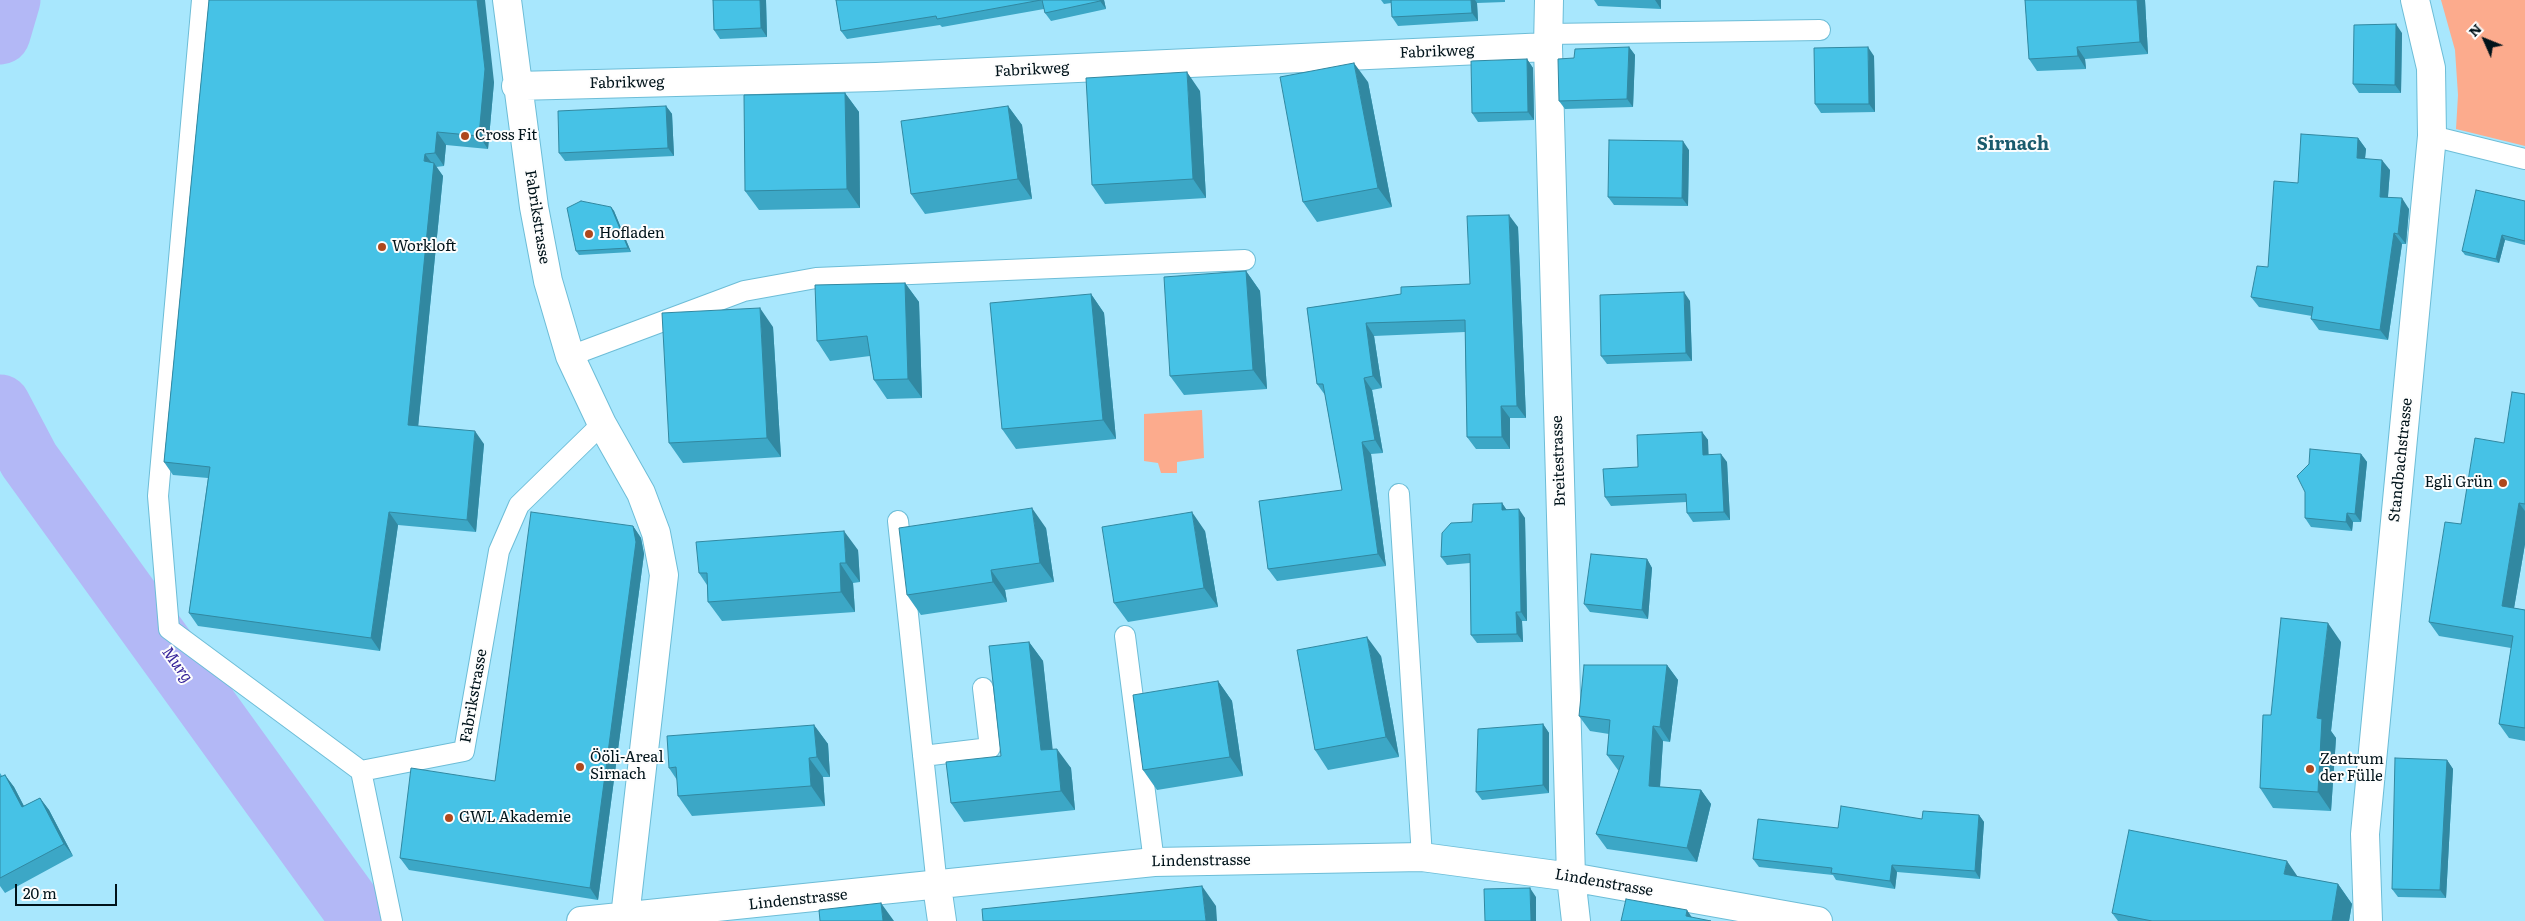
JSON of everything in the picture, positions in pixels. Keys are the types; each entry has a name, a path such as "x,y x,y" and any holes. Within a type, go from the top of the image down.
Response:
{"street":[{"name":"Fabrikstrasse","path":"507,0 516,86 534,208 548,281 570,356 602,424 641,493 656,533 664,575 624,919"},
{"name":"Breitestrasse","path":"1548,0 1571,876 1576,921"},
{"name":"Standbachstrasse","path":"2368,921 2365,834 2432,136 2431,68 2415,0"},
{"name":"Fabrikweg","path":"516,86 876,77 1548,41"},
{"name":"Lindenstrasse","path":"582,921 624,919 1154,862 1422,857 1571,876 1818,921"},
{"path":"937,886 942,921"}],"lane":[{"path":"202,0 158,496 169,629 362,771 392,921"},
{"path":"1548,41 1820,30"},
{"path":"2432,136 2525,159"},
{"path":"570,356 744,291 816,278 1245,260"},
{"name":"Fabrikstrasse","path":"362,771 464,751 499,551 519,505 602,424"},
{"path":"1399,494 1422,857"},
{"path":"898,521 937,886"},
{"path":"1126,636 1154,862"},
{"path":"923,756 990,748 983,688"}],"shaded area":[{"path":"2441,0 2525,0 2525,146 2456,129 2458,95 2455,50"},
{"path":"1202,410 1204,458 1177,462 1177,473 1161,473 1158,463 1144,461 1144,414"}],"building":[{"path":"209,0 477,0 485,69 479,136 437,132 435,153 425,154 424,161 434,163 408,425 475,431 467,520 389,512 371,638 189,613 210,467 164,462"},
{"path":"713,0 760,0 761,28 714,30"},
{"path":"836,0 1041,0 937,19 936,16 841,31"},
{"path":"1042,0 1100,0 1100,1 1045,13"},
{"path":"1391,0 1471,0 1472,13 1392,17"},
{"path":"2025,0 2137,0 2140,42 2077,47 2078,56 2029,59"},
{"path":"2396,24 2395,85 2353,84 2354,25"},
{"path":"1629,47 1627,99 1559,101 1558,59 1574,58 1575,49"},
{"path":"1868,47 1869,104 1815,104 1814,48"},
{"path":"1527,59 1528,112 1472,113 1471,61"},
{"path":"1354,63 1378,188 1303,202 1280,77"},
{"path":"1187,72 1193,179 1092,185 1086,78"},
{"path":"845,93 847,189 745,191 744,95"},
{"path":"666,106 668,148 559,153 558,111"},
{"path":"1008,106 1018,179 911,194 901,121"},
{"path":"2301,134 2358,138 2357,158 2382,160 2380,197 2402,198 2398,234 2394,233 2380,330 2311,319 2313,307 2251,297 2257,266 2268,267 2274,181 2298,183"},
{"path":"1609,140 1683,141 1682,198 1608,197"},
{"path":"2476,190 2525,201 2525,241 2502,235 2496,259 2462,251"},
{"path":"581,201 611,207 628,248 576,251 567,208"},
{"path":"1509,215 1517,406 1501,406 1502,437 1467,437 1465,320 1366,323 1373,376 1364,378 1375,440 1362,442 1378,554 1268,569 1259,501 1342,490 1323,384 1317,384 1307,308 1401,294 1401,287 1470,284 1467,216"},
{"path":"1246,271 1253,370 1170,376 1164,277"},
{"path":"905,283 908,379 874,380 867,336 817,341 815,285"},
{"path":"1684,292 1686,353 1601,356 1600,295"},
{"path":"1091,294 1103,420 1002,429 990,303"},
{"path":"760,308 767,438 669,443 662,313"},
{"path":"2512,392 2525,394 2525,504 2519,503 2502,606 2525,610 2525,728 2499,724 2513,636 2429,622 2445,522 2461,524 2475,438 2504,443"},
{"path":"1702,432 1703,455 1721,454 1724,512 1687,513 1686,494 1605,497 1603,469 1638,467 1637,435"},
{"path":"2310,449 2361,454 2355,514 2347,513 2346,522 2305,518 2305,492 2297,476 2309,464"},
{"path":"1502,503 1502,510 1519,509 1521,612 1516,612 1517,634 1471,635 1470,554 1441,557 1442,533 1451,523 1472,522 1473,504"},
{"path":"1032,508 1040,563 991,570 993,582 907,595 899,528"},
{"path":"531,512 633,526 636,542 590,888 400,858 411,768 495,781"},
{"path":"1192,512 1204,588 1114,603 1102,527"},
{"path":"844,531 846,563 840,563 841,592 708,602 707,573 699,573 696,542"},
{"path":"1591,554 1647,559 1642,610 1584,604"},
{"path":"2281,618 2328,623 2317,718 2322,719 2318,792 2260,788 2263,715 2271,715"},
{"path":"1367,637 1386,737 1315,750 1297,650"},
{"path":"1029,642 1041,750 1057,749 1061,791 951,803 946,762 1001,756 989,646"},
{"path":"1584,665 1667,665 1660,727 1653,726 1649,786 1701,790 1687,848 1596,834 1624,756 1607,755 1610,720 1579,716"},
{"path":"1218,681 1230,757 1143,770 1133,695"},
{"path":"1543,724 1543,785 1476,792 1478,729"},
{"path":"814,725 817,757 809,758 811,786 678,796 676,767 669,768 667,736"},
{"path":"2395,758 2447,760 2440,890 2392,889"},
{"path":"5,775 22,807 40,798 64,844 0,878 0,777"},
{"path":"1841,806 1922,819 1923,811 1979,815 1975,871 1892,865 1890,881 1831,873 1832,868 1753,859 1758,819 1838,828"},
{"path":"2129,830 2287,861 2284,874 2338,884 2332,921 2152,921 2112,913"},
{"path":"1202,886 1206,921 983,921 982,909"},
{"path":"1530,888 1531,921 1485,921 1484,889"},
{"path":"1626,899 1687,910 1686,916 1711,921 1621,921"},
{"path":"881,903 883,921 820,921 819,910"}],"waterway":[{"name":"Murg","path":"0,34 10,0"},
{"name":"Murg","path":"0,405 29,460 362,921"}],"place":[{"name":"Cross Fit","path":"465,136"},
{"name":"Hofladen","path":"589,234"},
{"name":"Workloft","path":"382,247"},
{"name":"Egli Grün","path":"2503,483"},
{"name":"Ööli-Areal Sirnach","path":"580,767"},
{"name":"Zentrum der Fülle","path":"2310,769"},
{"name":"GWL Akademie","path":"449,818"}],"district":[{"name":"Sirnach","path":"2013,145"}]}
